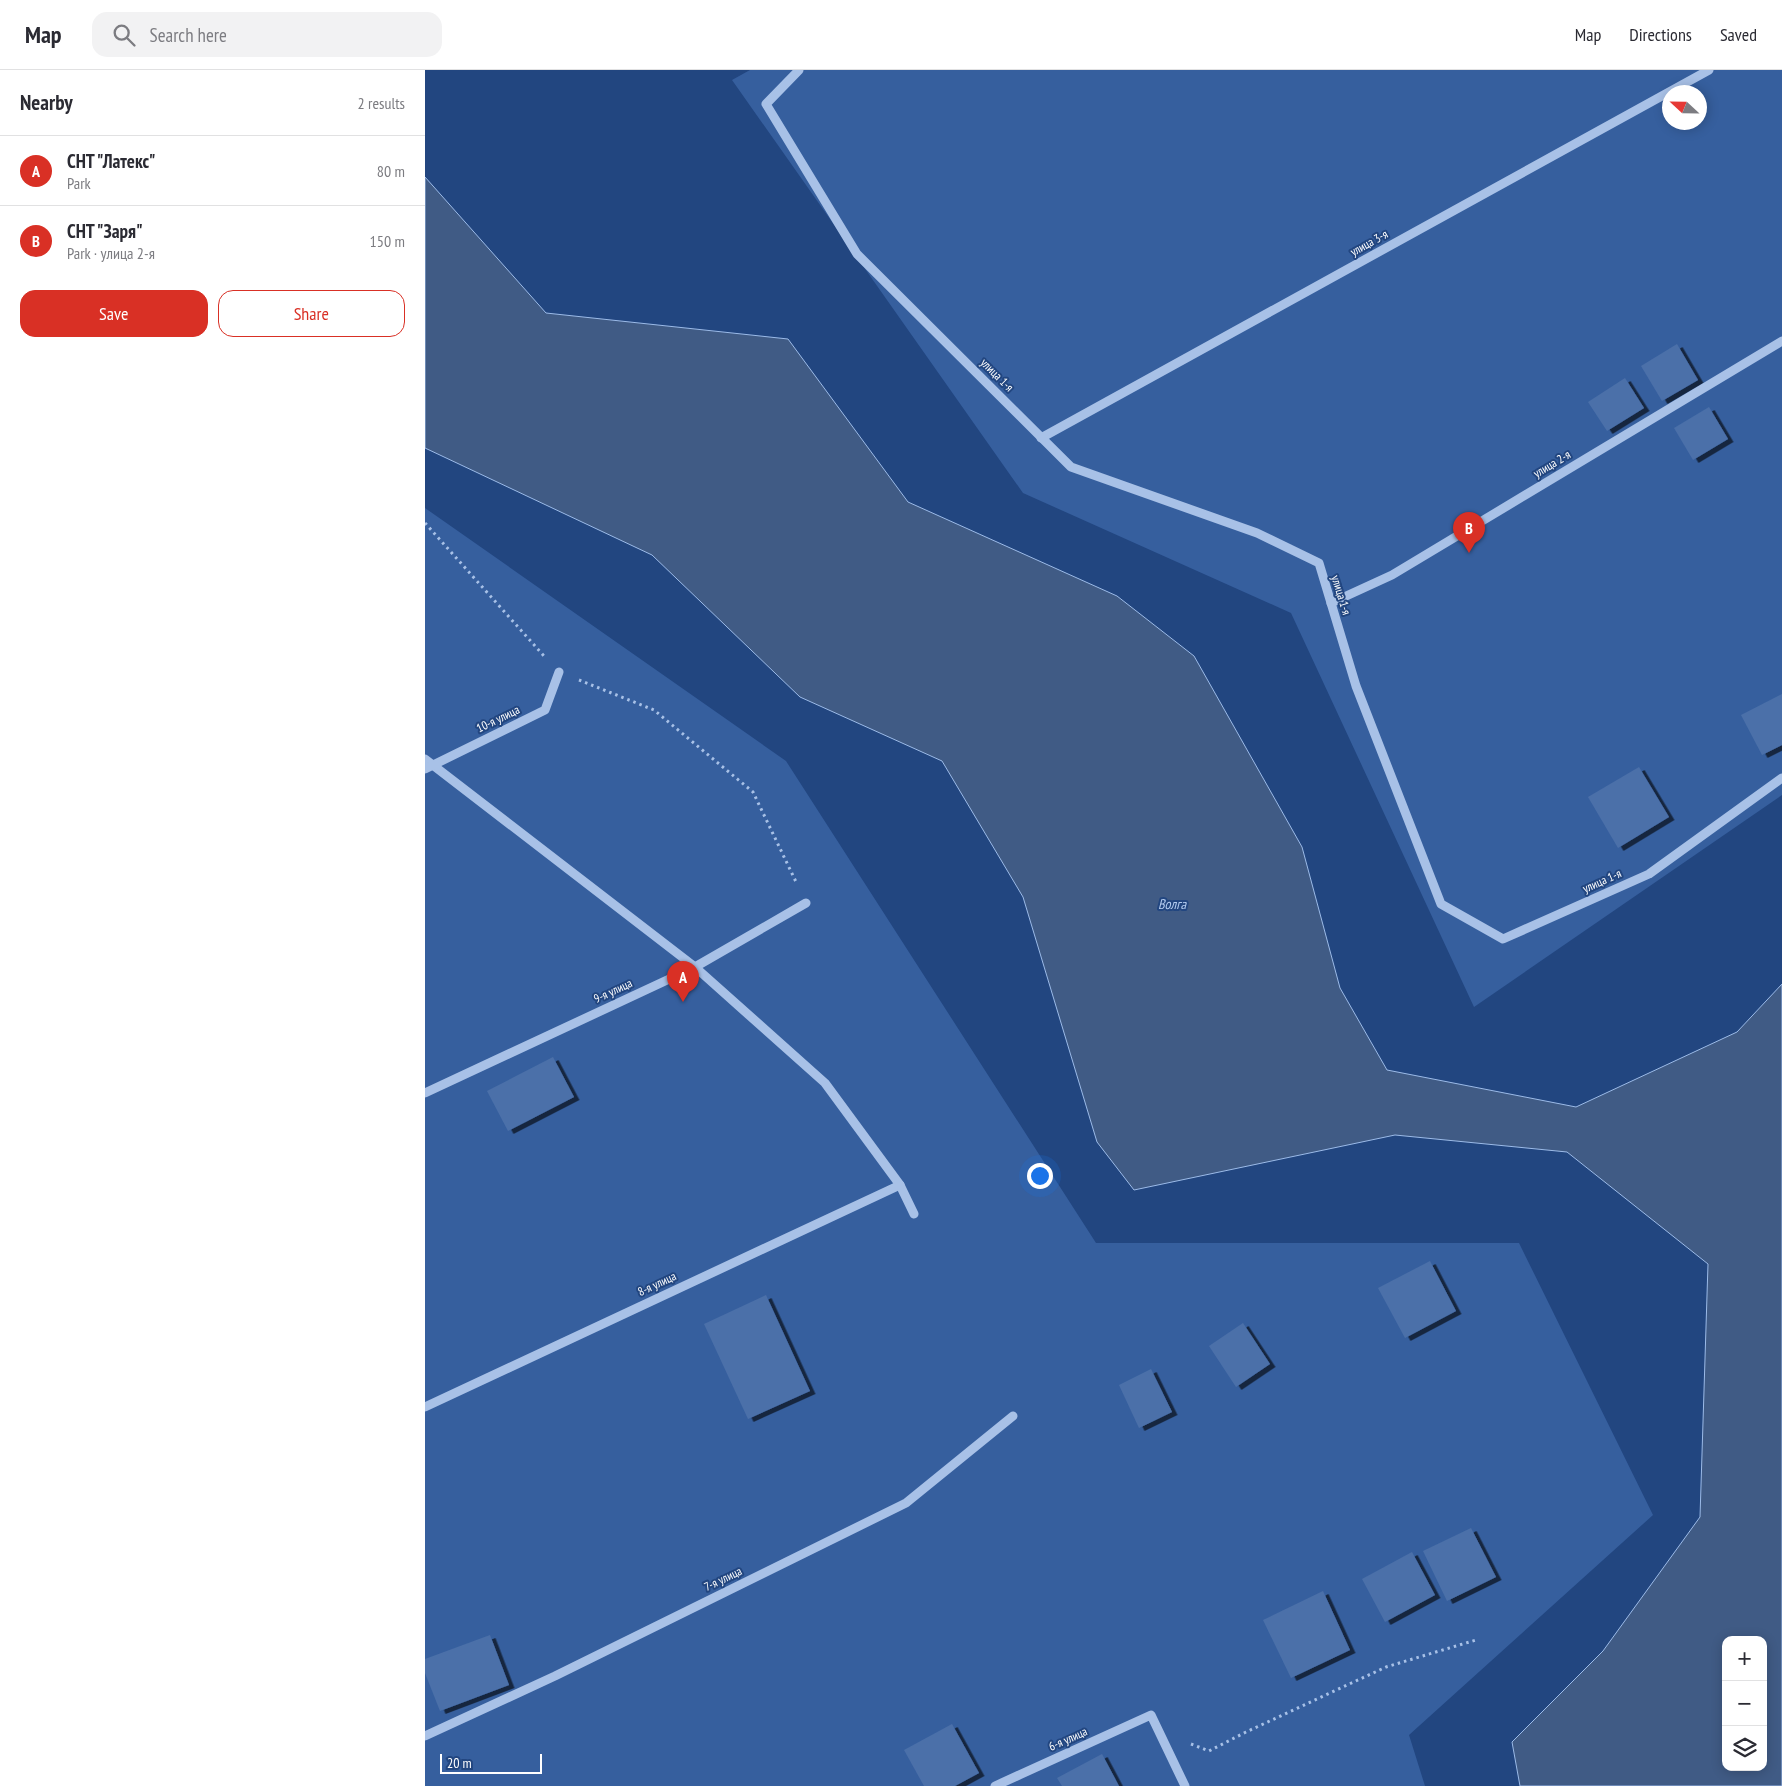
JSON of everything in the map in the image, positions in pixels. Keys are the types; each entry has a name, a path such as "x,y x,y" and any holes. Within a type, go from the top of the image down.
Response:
{"street":[{"name":"улица 1-я","path":"799,70 766,104 857,254 1041,438 1071,466 1257,533 1319,563 1356,686 1441,904 1503,939 1649,874 1782,778"},
{"name":"улица 3-я","path":"1041,438 1709,70"},
{"name":"улица 2-я","path":"1331,603 1392,575 1782,341"},
{"name":"10-я улица","path":"427,765 545,710 559,672"},
{"path":"427,765 695,967 825,1083 900,1184 914,1214"},
{"name":"9-я улица","path":"425,1093 695,967 806,903"},
{"name":"8-я улица","path":"425,1407 900,1184"},
{"name":"7-я улица","path":"425,1736 555,1676 906,1503 1013,1416"},
{"name":"6-я улица","path":"995,1786 1151,1715 1159,1732"},
{"path":"1159,1732 1185,1786"}],"path":[{"path":"425,523 559,672 654,710 753,792 806,903"},
{"path":"1159,1732 1209,1751 1245,1732 1386,1667 1476,1640"}],"shaded area":[{"path":"750,70 1782,70 1782,795 1474,1007 1291,613 1023,493 732,80"},
{"path":"425,508 786,761 1096,1243 1519,1243 1653,1515 1409,1735 1425,1786 425,1786"}],"water":[{"name":"Волга","path":"425,177 546,313 788,339 908,502 1117,596 1194,656 1302,847 1340,988 1387,1070 1576,1107 1737,1032 1782,984 1782,1786 1520,1786 1512,1742 1603,1651 1700,1517 1708,1264 1567,1152 1395,1135 1134,1190 1097,1142 1023,897 942,761 800,697 652,555 425,448"}],"building":[{"path":"1677,344 1698,380 1662,401 1641,366"},
{"path":"1625,378 1644,408 1607,431 1588,402"},
{"path":"1709,407 1728,439 1693,460 1674,428"},
{"path":"1782,694 1782,745 1762,755 1741,715"},
{"path":"1639,767 1669,817 1618,848 1588,797"},
{"path":"553,1057 574,1097 508,1131 487,1091"},
{"path":"1430,1261 1456,1311 1405,1338 1378,1288"},
{"path":"766,1295 810,1391 748,1419 704,1324"},
{"path":"1243,1323 1270,1364 1236,1387 1209,1346"},
{"path":"1151,1369 1172,1412 1139,1428 1119,1385"},
{"path":"1471,1528 1496,1577 1447,1601 1423,1551"},
{"path":"1412,1552 1435,1595 1385,1622 1362,1579"},
{"path":"1323,1591 1350,1650 1291,1678 1263,1620"},
{"path":"490,1635 509,1685 440,1711 425,1673 425,1659"},
{"path":"952,1724 979,1773 955,1786 924,1786 904,1750"},
{"path":"1102,1754 1119,1786 1062,1786 1057,1778"}],"place":[{"name":"СНТ \"Заря\"","path":"1469,553"},
{"name":"СНТ \"Латекс\"","path":"683,1002"}]}
